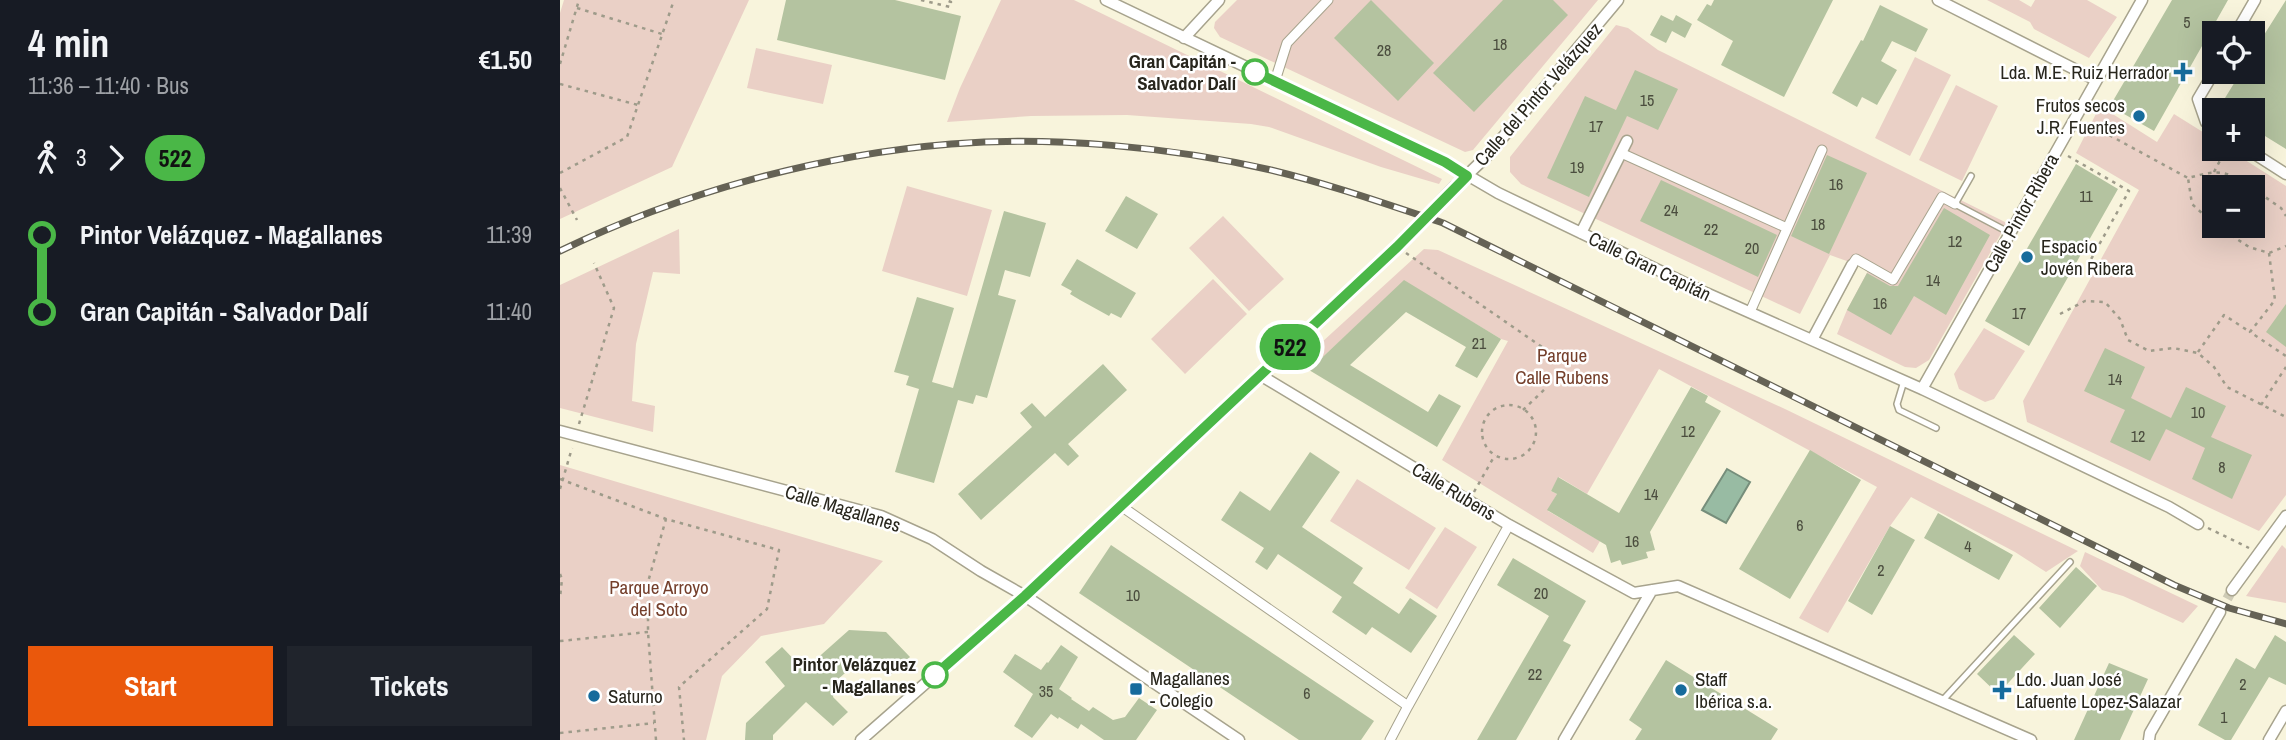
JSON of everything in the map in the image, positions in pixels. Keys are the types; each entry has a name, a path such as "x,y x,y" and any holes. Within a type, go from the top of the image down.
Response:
{"street":[{"name":"Calle Gran Capitán","path":"1106,0 1445,162 1498,193 1581,233 1922,389 2169,507 2198,524"},
{"path":"1184,38 1219,0"},
{"path":"1275,81 1287,43 1328,0"},
{"name":"Calle del Pintor Velázquez","path":"861,740 1025,596 1397,247 1488,155 1618,0"},
{"path":"1938,0 2096,80"},
{"name":"Calle Pintor Ribera","path":"1922,389 2142,0"},
{"path":"2243,21 2255,0"},
{"path":"2202,110 2198,99 2207,84"},
{"path":"1581,233 1627,141"},
{"path":"1750,312 1822,150"},
{"path":"1621,153 1787,228"},
{"path":"2265,161 2286,174"},
{"path":"1812,340 1856,259 1893,280 1942,197 1955,204"},
{"name":"Calle Rubens","path":"1260,375 1509,525 1634,593 1678,586 2031,740"},
{"name":"Calle Magallanes","path":"560,431 881,516 932,538 1025,596 1239,740"},
{"path":"1122,506 1408,706"},
{"path":"2232,590 2286,516"},
{"path":"1390,740 1509,525"},
{"path":"1564,740 1653,590"},
{"path":"2149,740 2150,733 2220,612"},
{"path":"2269,740 2286,710"}],"lane":[{"path":"1970,176 1955,204 2010,233"},
{"path":"1904,381 1897,404 1899,410 1936,428"},
{"path":"1942,701 2070,562"}],"path":[{"path":"560,64 579,0"},
{"path":"560,173 627,137 674,0"},
{"path":"921,0 950,7 951,2 946,0"},
{"path":"577,8 662,34"},
{"path":"560,85 638,105"},
{"path":"2075,117 2188,178 2214,172 2232,175"},
{"path":"2057,150 2129,191 2085,270"},
{"path":"2214,172 2220,161"},
{"path":"2188,178 2192,204 2202,213"},
{"path":"560,188 577,220"},
{"path":"2265,197 2281,208 2286,216"},
{"path":"2235,238 2249,247 2269,253 2286,246"},
{"path":"1397,247 1542,346"},
{"path":"2250,332 2275,300 2269,253"},
{"path":"560,489 614,309 594,263"},
{"path":"2060,314 2085,301 2105,302 2120,319 2129,340 2149,351 2173,348 2197,353 2214,367 2227,387 2286,416"},
{"path":"2197,353 2224,315 2286,356"},
{"path":"2261,405 2286,368"},
{"path":"1523,410 1546,388"},
{"path":"1507,405 1523,410 1530,416 1536,433 1529,450 1513,459 1495,456 1484,443 1483,426 1486,418 1507,405"},
{"path":"1469,500 1495,456"},
{"path":"561,480 666,519 779,550 767,609 679,687 684,740"},
{"path":"656,740 648,632 648,582 666,519"},
{"path":"2198,524 2260,552"},
{"path":"560,574 560,598"},
{"path":"560,641 648,632"},
{"path":"560,733 654,723"}],"green space":[{"path":"564,0 749,0 672,167 560,219 560,13"},
{"path":"1001,0 1074,0 1442,179 1439,184 1381,167 1269,127 1251,124 1127,115 1031,116 947,122"},
{"path":"1237,0 1598,0 1473,150 1465,152 1220,37 1214,28 1215,22"},
{"path":"1987,0 2019,0 2031,7 2035,0 2087,0 2117,17 2089,58 2034,29 2030,22"},
{"path":"1616,25 1628,28 1658,50 2007,223 1929,360 1916,368 1905,367 1837,334 1869,269 1830,255 1800,314 1521,184 1510,172 1510,157"},
{"path":"756,48 832,65 823,104 747,88"},
{"path":"1915,57 1951,75 1910,156 1875,138"},
{"path":"1956,85 1998,106 1962,181 1919,160"},
{"path":"2100,106 2157,142 2174,114 2202,132 2202,161 2247,161 2286,186 2286,495 2259,531 2027,422 2023,401 2139,190 2076,153"},
{"path":"907,186 992,210 967,296 882,271"},
{"path":"1223,216 1284,279 1249,311 1189,248"},
{"path":"679,229 680,274 653,272 636,344 632,401 655,406 653,432 560,408 560,285"},
{"name":"Parque Calle Rubens","path":"1424,249 1438,250 1785,409 2078,551 2046,572 2015,552 1911,497 1890,526 1828,633 1799,618 1877,487 1659,369 1587,494 1559,477 1551,491 1557,494 1548,511 1600,541 1593,553 1442,460 1508,341 1404,281 1309,370 1299,363"},
{"path":"1213,279 1247,314 1185,374 1151,339"},
{"path":"1984,328 2025,351 1994,399 1985,402 1959,389 1954,374"},
{"name":"Parque Arroyo del Soto","path":"560,465 883,561 824,624 761,636 722,676 706,740 560,740"},
{"path":"1357,479 1436,528 1409,570 1330,521"},
{"path":"1445,527 1477,547 1437,609 1405,588"},
{"path":"2282,545 2286,549 2286,603 2246,596"},
{"path":"2085,552 2198,606 2183,623 2123,596 2102,590 2080,566"}],"shaded area":[{"path":"1727,469 1750,482 1726,523 1702,510"}],"building":[{"path":"786,0 895,0 961,16 945,80 777,40"},
{"path":"1371,0 1434,63 1398,101 1334,38"},
{"path":"1503,0 1553,0 1568,15 1474,112 1433,73"},
{"path":"1714,0 1833,0 1784,97 1721,65 1733,41 1697,20 1707,4 1711,6"},
{"path":"2172,0 2228,0 2216,21 2202,21 2202,46 2154,131 2110,106"},
{"path":"2286,0 2286,149 2265,136 2265,98 2225,98 2234,84 2265,84 2265,33"},
{"path":"1880,5 1928,29 1916,52 1892,41 1881,61 1897,70 1877,105 1862,97 1857,107 1832,93 1861,40 1863,41"},
{"path":"1661,15 1673,21 1676,15 1692,24 1685,38 1672,31 1666,43 1650,35"},
{"path":"1635,70 1678,89 1658,130 1627,116 1589,197 1547,178 1585,96 1616,110"},
{"path":"1827,155 1867,173 1829,254 1791,236"},
{"path":"2076,164 2118,189 2029,346 1985,321"},
{"path":"1661,180 1777,235 1758,277 1640,221"},
{"path":"1126,196 1158,214 1137,249 1105,231"},
{"path":"1944,208 1990,235 1946,315 1914,296 1891,335 1847,310 1867,273 1890,286 1898,286"},
{"path":"1004,211 1046,223 1030,277 1005,270 998,295 1016,300 987,398 976,395 973,404 958,400 934,483 895,472 919,389 906,385 909,376 894,372 917,297 954,308 932,382 953,388"},
{"path":"1077,259 1136,293 1121,318 1111,313 1109,316 1070,294 1072,291 1061,285"},
{"path":"1404,280 1501,339 1477,378 1455,366 1466,347 1406,312 1350,365 1428,412 1439,394 1461,406 1437,447 1309,370"},
{"path":"2286,304 2286,347 2266,332"},
{"path":"2105,348 2145,367 2131,398 2171,418 2186,387 2226,406 2211,437 2252,455 2232,499 2192,479 2205,448 2166,429 2150,461 2110,442 2125,410 2084,391"},
{"path":"1103,364 1127,390 1068,444 1079,456 1068,466 1055,453 981,520 958,494 1032,427 1020,413 1032,403 1045,417"},
{"path":"1691,387 1708,396 1705,402 1721,411 1650,532 1655,550 1646,552 1648,558 1622,565 1620,560 1611,563 1606,545 1547,510 1557,494 1551,491 1558,477 1619,513"},
{"path":"1810,450 1861,480 1790,599 1739,569"},
{"path":"1310,452 1340,472 1302,527 1363,568 1353,583 1399,614 1410,598 1437,616 1411,653 1372,627 1366,635 1332,612 1342,597 1278,554 1267,570 1255,562 1264,548 1221,520 1240,491 1270,511"},
{"path":"1938,513 2013,555 1999,580 1924,538"},
{"path":"1890,526 1915,540 1872,615 1848,601"},
{"path":"1111,545 1374,721 1361,740 1299,740 1079,593"},
{"path":"1513,558 1586,601 1563,641 1571,645 1516,740 1477,740 1549,616 1497,585"},
{"path":"2076,567 2097,586 2060,628 2039,608"},
{"path":"849,630 886,632 910,657 889,676 878,659 861,659 836,681 833,697 848,712 833,726 806,702 773,735 773,740 745,740 746,723 785,686 765,662 782,647 804,670"},
{"path":"2014,635 2035,654 1998,694 1977,674"},
{"path":"2275,635 2286,642 2286,685 2269,677 2231,740 2225,740 2198,725 2236,658 2255,669"},
{"path":"1061,645 1078,657 1059,689 1071,699 1089,711 1093,707 1113,720 1125,717 1139,698 1157,710 1136,740 1104,740 1081,724 1078,729 1051,714 1032,738 1014,726 1033,694 1003,672 1015,654 1041,670"},
{"name":"Staff Ibérica s.a.","path":"1666,660 1778,729 1771,740 1635,740 1642,729 1629,720"},
{"path":"2109,663 2148,679 2120,740 2074,740"}],"tunnel":[{"path":"2220,612 2232,590"}],"railway":[{"path":"560,251 653,211 750,180 800,167 901,149 1030,141 1112,145 1193,155 1271,170 1443,223 2174,585 2229,608 2286,624"}],"bus line":[{"name":"522","path":"935,675 1025,596 1397,247 1467,176 1445,162 1255,72"}],"place":[{"name":"Gran Capitán - Salvador Dalí","path":"1255,72"},
{"name":"Lda. M.E. Ruiz Herrador","path":"2183,72"},
{"name":"Frutos secos J.R. Fuentes","path":"2139,116"},
{"name":"Espacio Jovén Ribera","path":"2027,257"},
{"name":"Pintor Velázquez - Magallanes","path":"935,675"},
{"name":"Magallanes - Colegio","path":"1136,689"},
{"name":"Staff Ibérica s.a.","path":"1681,690"},
{"name":"Ldo. Juan José Lafuente Lopez-Salazar","path":"2002,690"},
{"name":"Saturno","path":"594,696"}]}
